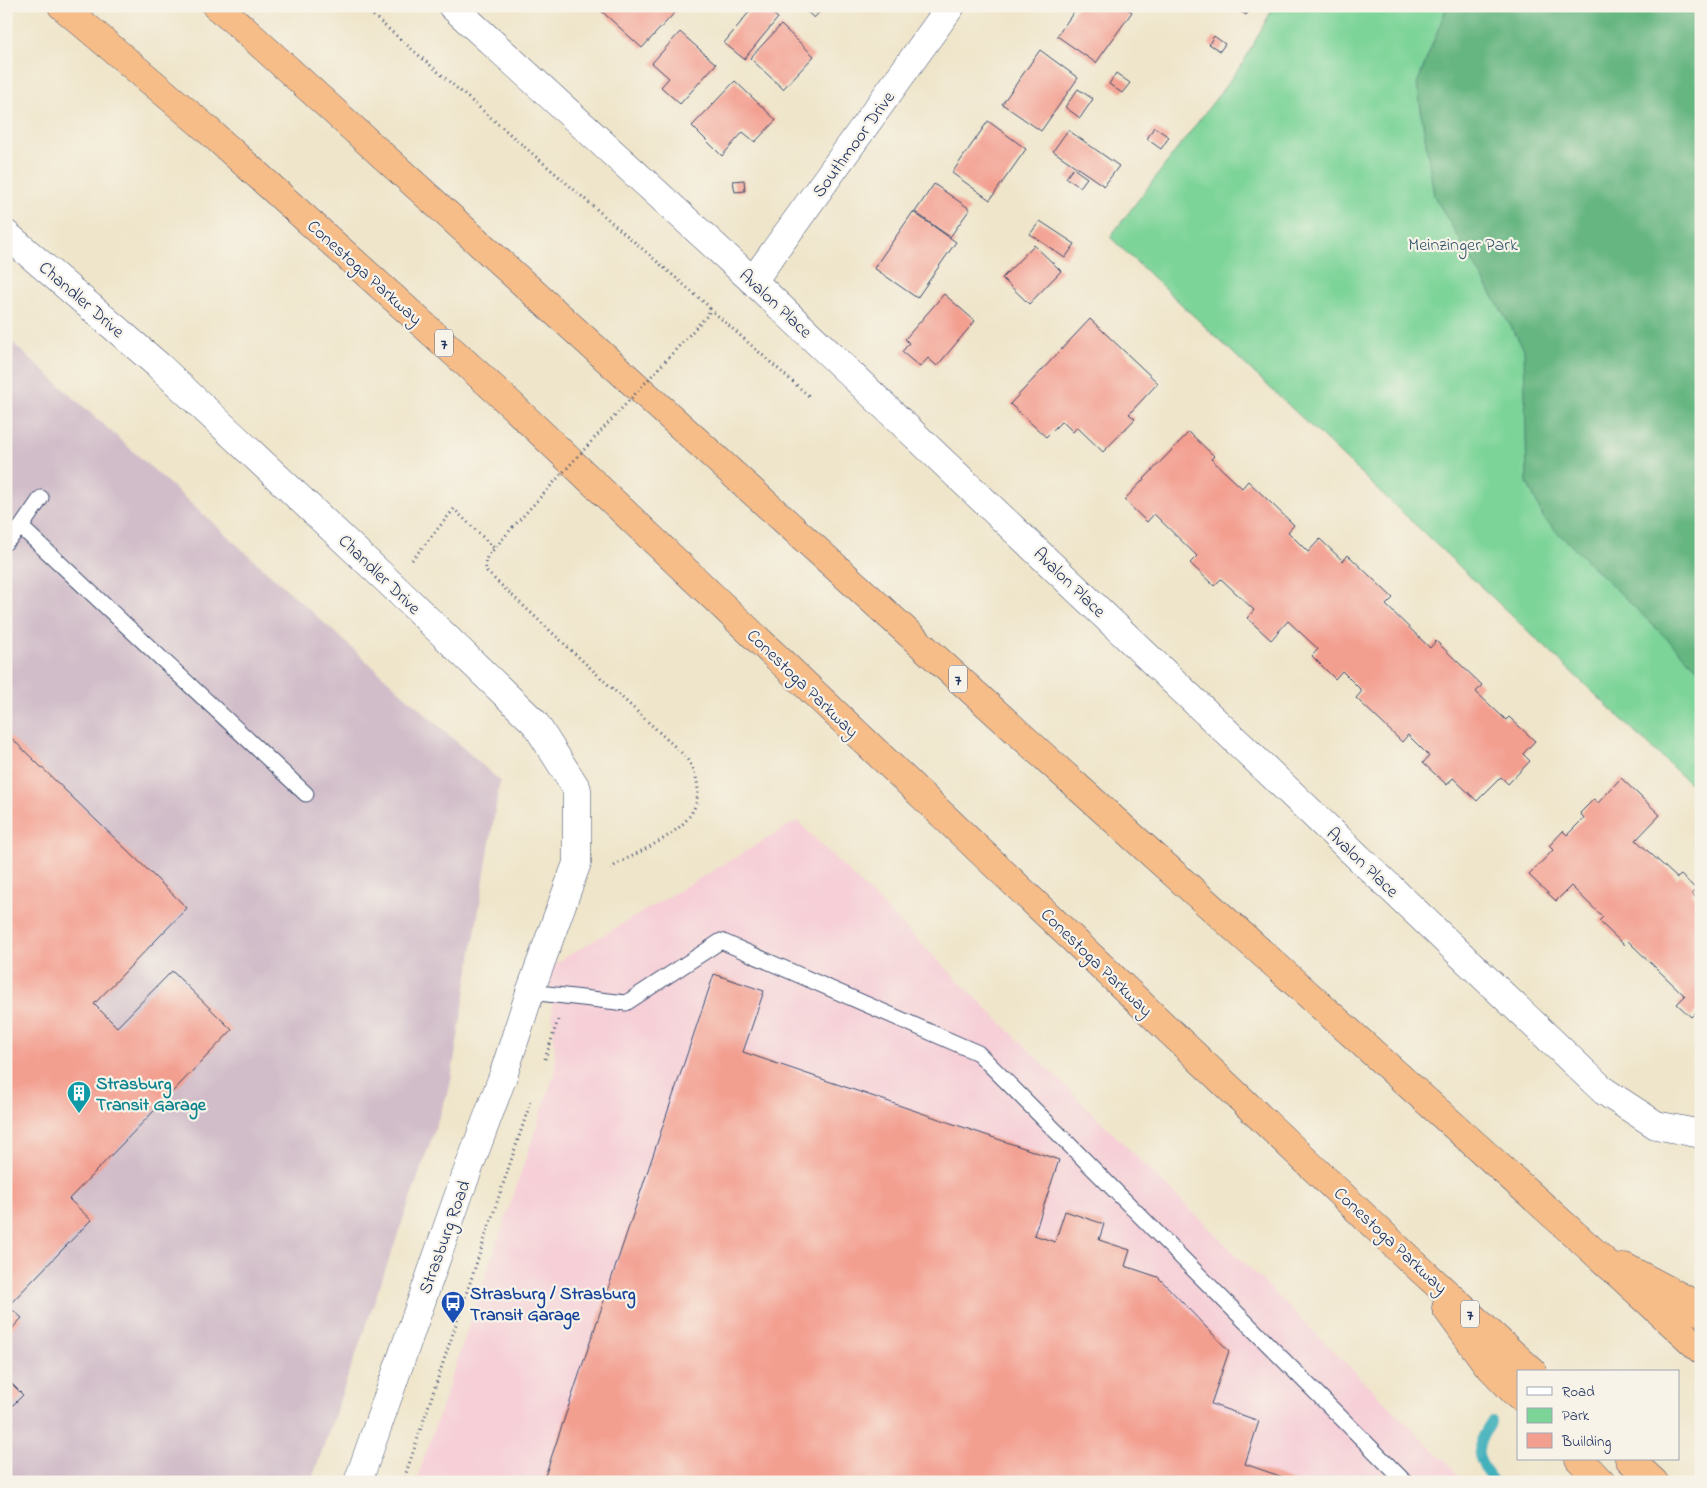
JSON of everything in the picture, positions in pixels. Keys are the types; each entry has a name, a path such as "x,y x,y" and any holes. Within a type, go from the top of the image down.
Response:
{"highway":[{"name":"Conestoga Parkway","path":"62,6 200,123 500,394 1407,1257 1531,1370"},
{"name":"7","path":"216,6 1701,1350"},
{"path":"1591,1249 1687,1300 1701,1312"},
{"path":"1407,1257 1486,1363 1517,1395"},
{"path":"1580,1460 1601,1482"},
{"path":"1630,1460 1654,1482"}],"street":[{"name":"Avalon Place","path":"452,6 753,281 1604,1091 1656,1125 1701,1134"},
{"name":"Southmoor Drive","path":"753,281 952,6"},
{"name":"Chandler Drive","path":"6,234 158,366 392,585 535,724 577,789 577,862 530,992"},
{"name":"Strasburg Road","path":"358,1482 459,1194 503,1076 530,992"}],"lane":[{"path":"6,542 21,527 41,498"},
{"path":"21,527 306,794"},
{"path":"530,992 626,1003 721,941 978,1053 1405,1482"}],"path":[{"path":"362,6 699,298 810,397"},
{"path":"608,869 683,826 696,801 698,792 695,773 686,756 487,572 485,565 486,557 708,315 710,309"},
{"path":"410,563 454,509 494,548"},
{"path":"544,1061 566,996"},
{"path":"403,1482 535,1089"}],"shaded area":[{"path":"6,337 500,781 450,1086 311,1482 6,1482"},
{"path":"797,821 1466,1482 416,1482 556,1069 549,967"}],"green space":[{"name":"Meinzinger Park","path":"1274,6 1701,6 1701,794 1110,237 1243,63"},
{"path":"1447,6 1701,6 1701,672 1544,519 1527,482 1524,349 1434,196 1417,84"}],"building":[{"path":"596,6 677,6 679,8 642,48"},
{"path":"754,6 763,6 778,18 744,59 724,43"},
{"path":"801,6 825,6 814,18"},
{"path":"1078,6 1124,6 1132,12 1096,63 1057,36"},
{"path":"1234,6 1253,6 1246,15"},
{"path":"781,25 814,56 783,89 750,58"},
{"path":"680,32 716,64 680,104 661,87 669,78 652,63"},
{"path":"1214,36 1225,44 1220,51 1209,44"},
{"path":"1040,50 1078,78 1041,131 1002,104"},
{"path":"1116,73 1130,83 1122,93 1109,84"},
{"path":"735,81 776,120 755,142 743,132 722,156 692,126"},
{"path":"1078,89 1093,99 1080,118 1065,107"},
{"path":"988,121 1026,149 990,200 952,173"},
{"path":"1154,127 1169,137 1161,149 1147,139"},
{"path":"1068,130 1119,166 1104,186 1053,151"},
{"path":"1073,168 1087,178 1080,187 1066,178"},
{"path":"744,180 745,191 735,192 733,181"},
{"path":"934,184 970,209 950,237 915,212"},
{"path":"913,212 956,242 917,298 874,268"},
{"path":"1040,221 1075,244 1065,258 1030,234"},
{"path":"1034,245 1061,271 1029,304 1002,278"},
{"path":"944,294 975,321 937,366 928,358 920,367 902,352 909,343 905,339"},
{"path":"1090,319 1158,383 1129,414 1135,419 1103,452 1077,427 1073,432 1062,421 1046,437 1010,404"},
{"path":"1189,432 1214,456 1211,459 1242,488 1248,481 1294,525 1288,532 1308,552 1320,539 1343,561 1348,555 1393,598 1386,605 1430,648 1436,641 1482,685 1476,692 1506,720 1509,717 1535,741 1523,754 1530,761 1508,784 1501,777 1477,801 1453,778 1447,785 1423,763 1429,756 1408,735 1402,742 1356,698 1362,691 1342,671 1335,679 1312,656 1318,649 1288,621 1271,640 1247,618 1254,610 1221,579 1214,586 1190,563 1197,556 1154,514 1147,522 1124,500"},
{"name":"Strasburg Transit Garage","path":"6,733 187,908 94,1004 117,1027 172,971 232,1030 69,1199 91,1220 8,1306 22,1318 6,1335"},
{"path":"1621,778 1660,815 1636,840 1677,878 1681,875 1696,889 1692,894 1701,902 1701,1007 1691,1017 1677,1004 1685,996 1628,941 1624,945 1599,921 1603,917 1571,886 1556,901 1529,875 1553,850 1549,846 1563,831 1567,835 1584,818 1580,813 1594,799 1598,803"},
{"path":"714,974 764,991 743,1052 1059,1160 1034,1235 1055,1242 1065,1211 1104,1224 1099,1240 1130,1250 1125,1266 1158,1277 1229,1351 1211,1404 1259,1421 1245,1464 1297,1482 543,1482"},
{"path":"6,1378 23,1395 6,1412"}],"waterway":[{"path":"1492,1421 1479,1445 1479,1452 1483,1465 1494,1482"}],"place":[{"name":"Strasburg Transit Garage","path":"79,1114"},
{"name":"Strasburg / Strasburg Transit Garage","path":"453,1324"}]}
